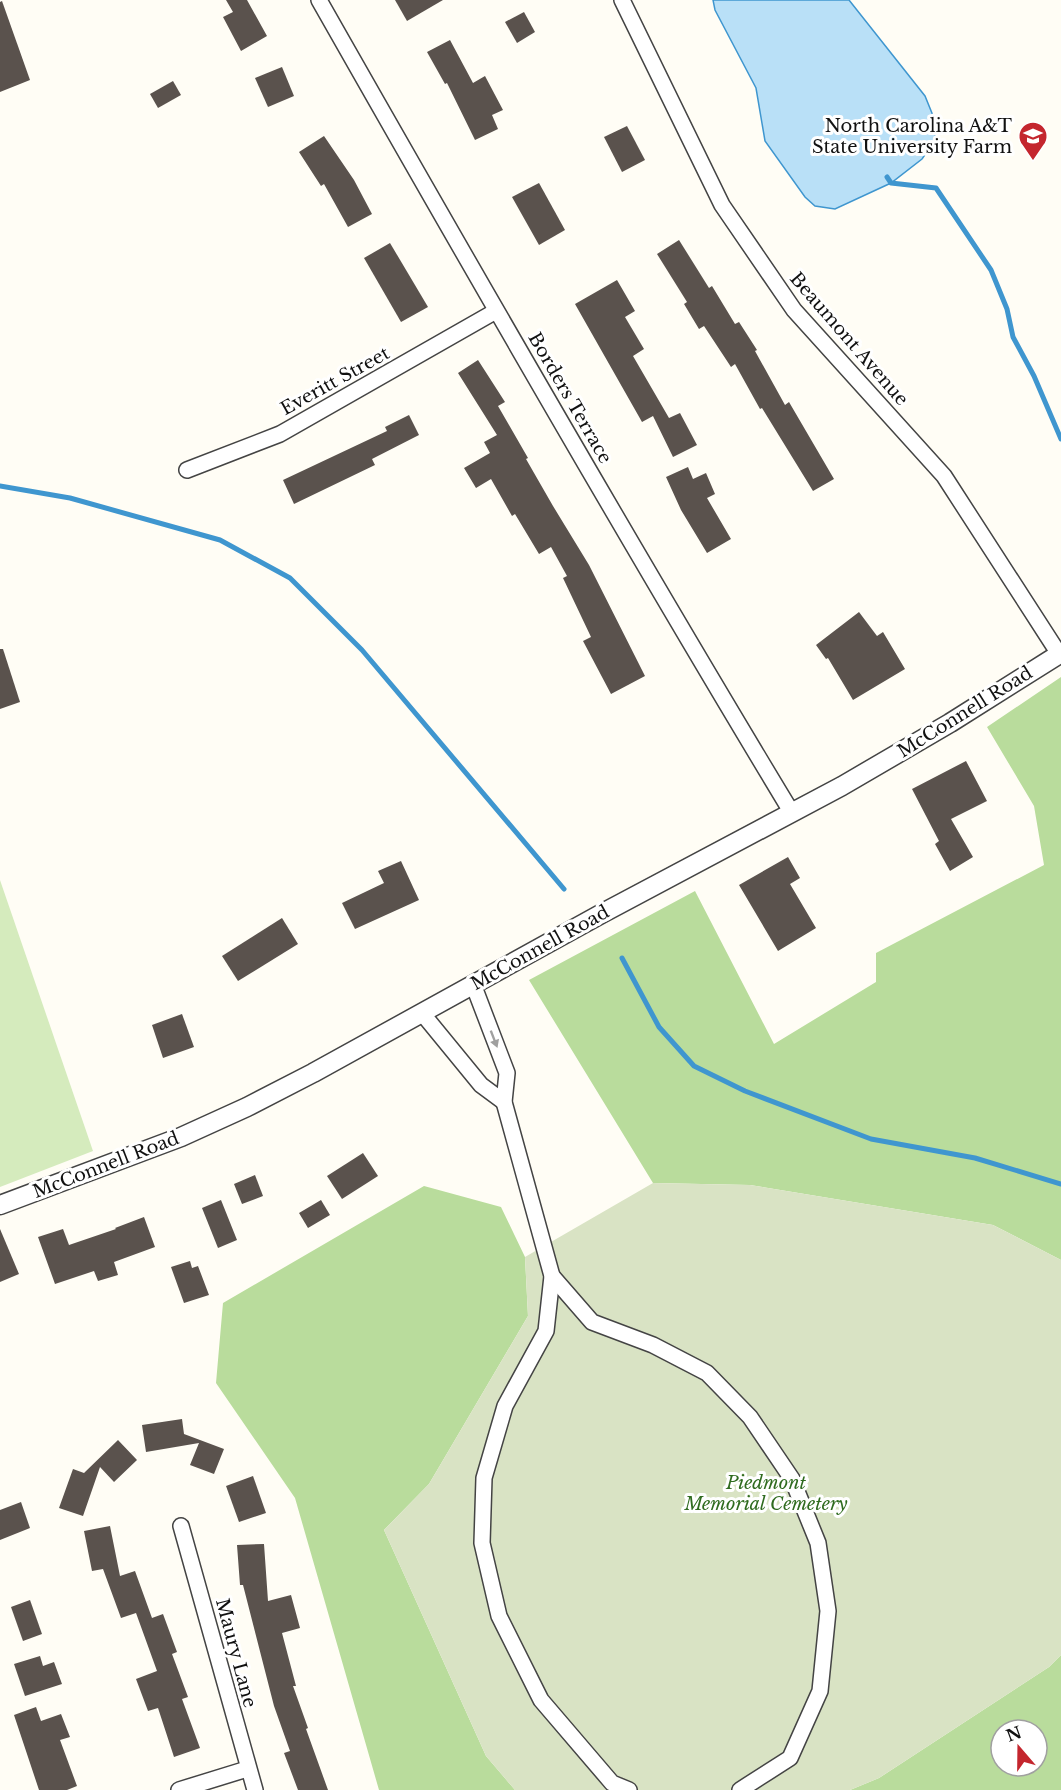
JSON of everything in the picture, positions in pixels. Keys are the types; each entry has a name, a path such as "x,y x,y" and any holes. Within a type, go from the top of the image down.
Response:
{"street":[{"name":"Borders Terrace","path":"319,0 496,311 719,693 792,813"},
{"name":"Beaumont Avenue","path":"622,0 722,205 794,310 944,476 1060,653"},
{"name":"Everitt Street","path":"187,470 280,434 496,311"},
{"name":"McConnell Road","path":"0,1205 181,1137 313,1073 601,914 792,813 950,723 1060,653"},
{"path":"473,984 507,1073 504,1102 552,1276 546,1331 504,1406 484,1478 482,1542 499,1616 541,1700 612,1783 629,1790"},
{"path":"422,1013 481,1085 504,1102"},
{"path":"552,1276 592,1322 652,1345 707,1372 750,1417 792,1479 818,1543 828,1611 820,1691 790,1758 740,1790"},
{"name":"Maury Lane","path":"181,1526 255,1790"},
{"path":"179,1790 248,1769"}],"green space":[{"path":"1061,677 1061,1260 993,1225 750,1185 653,1183 529,980 695,891 774,1044 876,982 876,953 1044,865 1034,806 987,727"},
{"path":"0,880 93,1151 0,1187"},
{"name":"Piedmont Memorial Cemetery","path":"653,1183 750,1185 993,1225 1061,1260 1061,1655 1049,1667 879,1778 850,1790 515,1790 486,1756 384,1530 429,1484 528,1316 525,1257"},
{"path":"424,1186 501,1207 525,1257 528,1316 429,1484 384,1530 486,1756 515,1790 379,1790 295,1498 216,1383 223,1303"},
{"path":"1061,1655 1061,1790 850,1790 879,1778 1049,1667"}],"water":[{"path":"713,0 849,0 925,96 938,128 932,145 922,159 891,183 835,209 815,206 805,197 765,141 756,88 715,10"}],"building":[{"path":"226,0 247,0 267,36 241,51 223,17 233,12"},
{"path":"395,0 443,0 407,21"},
{"path":"2,1 30,80 0,92 0,2"},
{"path":"524,12 535,32 517,43 505,22"},
{"path":"450,40 473,83 485,76 503,110 492,115 498,129 475,140 447,83 445,84 427,52"},
{"path":"282,67 294,96 268,107 255,78"},
{"path":"173,81 181,95 158,108 150,94"},
{"path":"627,126 645,160 622,172 604,137"},
{"path":"324,136 354,180 372,214 348,227 324,184 321,186 299,152"},
{"path":"539,183 565,230 539,245 512,197"},
{"path":"679,240 709,288 712,286 735,324 739,322 757,350 755,351 785,405 789,402 834,479 813,491 762,408 760,409 735,364 731,367 704,326 699,329 684,304 687,302 657,254"},
{"path":"390,243 428,307 401,322 364,258"},
{"path":"617,280 635,311 625,317 644,349 633,356 669,418 680,413 697,445 673,457 653,416 642,422 575,304"},
{"path":"478,360 505,402 498,406 528,458 526,459 589,565 645,676 611,694 583,641 591,637 563,578 567,576 551,547 539,554 515,514 512,516 491,479 476,488 464,468 490,453 484,442 497,435 458,373"},
{"path":"409,415 419,435 372,459 375,465 294,504 283,480 387,431 385,427"},
{"path":"688,467 693,479 706,473 715,494 707,498 731,539 707,553 681,510 666,477"},
{"path":"859,612 877,636 883,632 905,669 853,700 828,658 826,659 816,645"},
{"path":"0,649 3,649 20,702 0,709"},
{"path":"966,761 987,801 951,819 973,857 950,871 935,844 939,841 912,789"},
{"path":"788,857 800,878 790,884 816,928 778,951 739,885"},
{"path":"401,861 419,900 355,929 342,903 384,883 378,871"},
{"path":"282,918 298,944 238,981 222,956"},
{"path":"182,1014 194,1047 163,1058 152,1025"},
{"path":"363,1153 378,1176 342,1199 327,1176"},
{"path":"255,1175 263,1196 242,1204 234,1184"},
{"path":"221,1200 237,1240 218,1248 202,1208"},
{"path":"321,1200 330,1215 308,1228 299,1213"},
{"path":"144,1217 155,1247 114,1262 118,1275 98,1281 94,1271 55,1284 38,1237 63,1229 69,1245"},
{"path":"0,1229 19,1274 0,1282"},
{"path":"190,1261 192,1268 198,1266 209,1295 184,1303 171,1267"},
{"path":"182,1419 184,1434 224,1449 214,1474 190,1465 199,1443 146,1452 142,1425"},
{"path":"118,1440 137,1460 114,1482 100,1467 83,1516 59,1508 73,1469 84,1473"},
{"path":"253,1476 266,1513 239,1522 226,1486"},
{"path":"21,1502 30,1528 0,1540 0,1510"},
{"path":"110,1526 120,1576 135,1571 152,1618 163,1614 177,1652 172,1654 188,1697 182,1699 200,1748 174,1757 158,1708 148,1711 136,1679 157,1671 136,1613 121,1618 103,1569 92,1571 84,1531"},
{"path":"264,1544 268,1601 291,1595 300,1628 282,1633 296,1686 293,1686 328,1790 298,1790 284,1753 290,1751 274,1706 243,1585 240,1585 237,1545"},
{"path":"30,1600 42,1634 23,1641 11,1607"},
{"path":"40,1656 43,1666 54,1662 62,1684 25,1696 14,1664"},
{"path":"36,1707 41,1721 61,1714 70,1737 60,1740 77,1786 67,1790 39,1790 14,1715"}],"waterway":[{"path":"887,177 891,183 936,188 991,270 1007,309 1013,337 1034,376 1061,439"},
{"path":"0,486 70,498 220,540 290,578 362,650 564,889"},
{"path":"622,958 659,1027 694,1066 745,1091 871,1139 975,1158 1061,1184"}],"place":[{"name":"North Carolina A&T State University Farm","path":"1033,162"}]}
